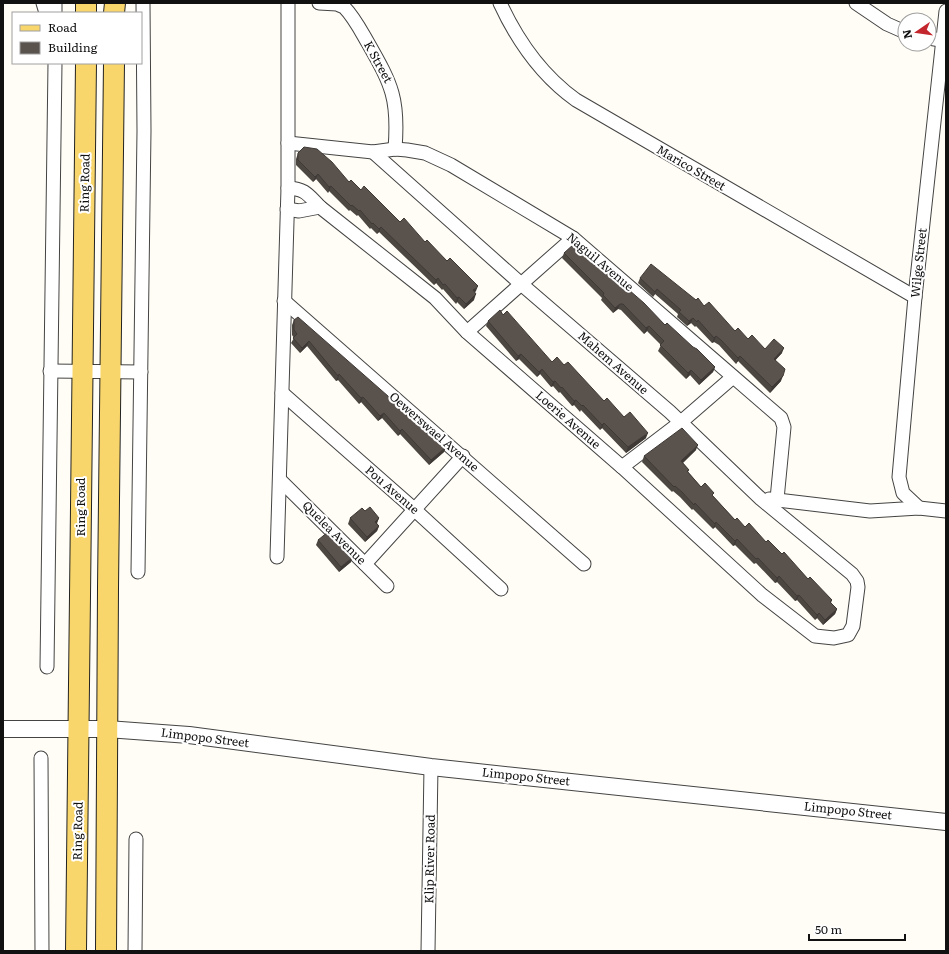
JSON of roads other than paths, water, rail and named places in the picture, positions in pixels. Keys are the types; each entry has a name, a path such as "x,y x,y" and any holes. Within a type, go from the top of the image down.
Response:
{"main road":[{"name":"Ring Road","path":"76,951 86,64"},
{"path":"106,951 114,64"}],"street":[{"path":"138,572 141,372 143,3"},
{"path":"277,557 288,188 288,3"},
{"name":"K Street","path":"319,3 344,6 351,15 389,80 393,91 396,113 395,149"},
{"name":"Marico Street","path":"500,3 531,58 549,78 572,97 682,163 915,297"},
{"path":"856,3 887,24 897,28"},
{"name":"Wilge Street","path":"919,508 903,493 899,477 915,297 946,11"},
{"path":"46,667 50,372 55,176 55,64"},
{"name":"Naguil Avenue","path":"288,143 373,152 395,149 416,151 436,158 573,238 772,409 784,422 777,499"},
{"name":"Mahem Avenue","path":"373,152 520,283 681,422 761,499 852,574"},
{"name":"Loerie Avenue","path":"288,188 297,188 306,192 320,207 435,298 467,332 622,467 762,595 815,636 834,638 845,637 850,634 853,626 858,587 857,581 852,574"},
{"path":"287,209 299,211 320,207"},
{"path":"467,332 520,283 573,238"},
{"name":"Oewerswael Avenue","path":"284,301 463,456 584,564"},
{"path":"50,372 141,372"},
{"path":"622,467 681,422 733,377"},
{"name":"Pou Avenue","path":"282,393 415,510 501,589"},
{"path":"366,564 463,456"},
{"name":"Quelea Avenue","path":"280,480 387,586"},
{"path":"761,499 777,499 870,511 919,508 946,511"},
{"name":"Limpopo Street","path":"3,729 107,729 189,735 431,767 946,822"},
{"path":"41,758 42,951"},
{"name":"Klip River Road","path":"428,951 431,767"},
{"path":"135,951 136,838"}]}
